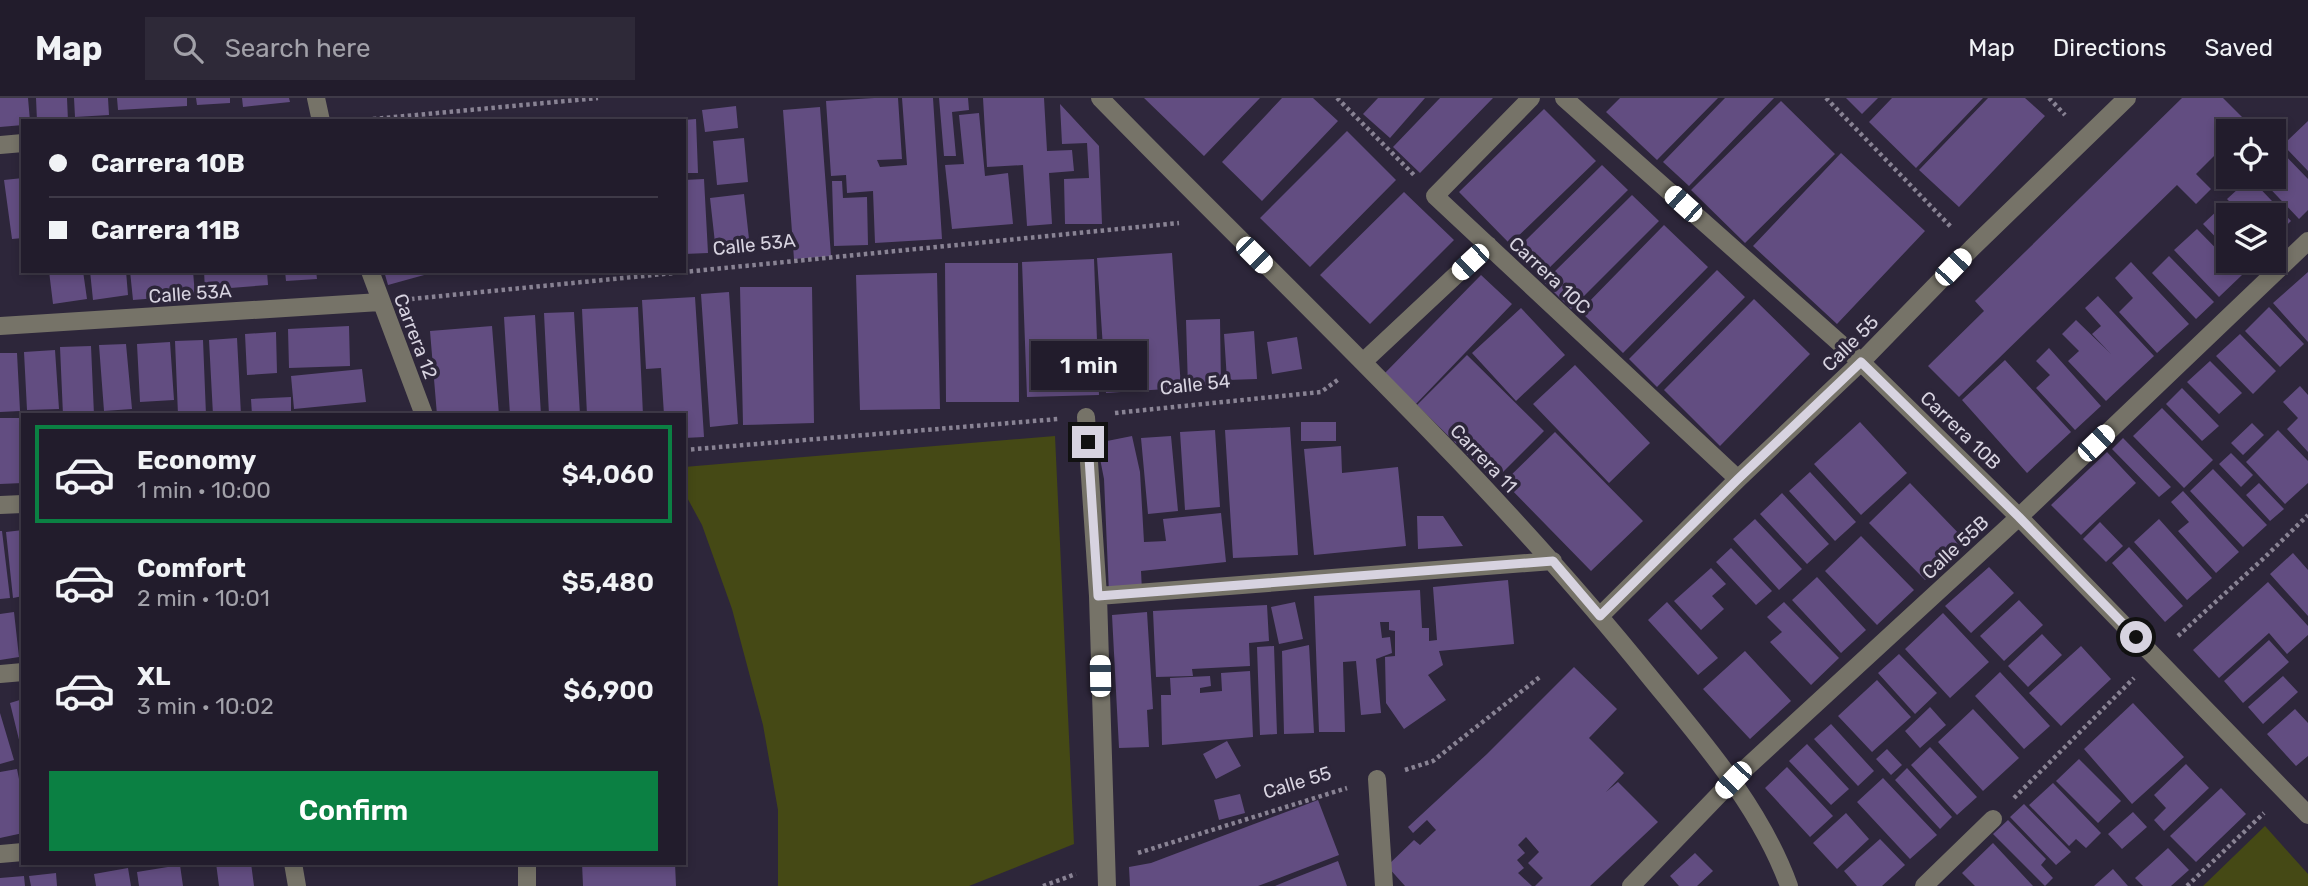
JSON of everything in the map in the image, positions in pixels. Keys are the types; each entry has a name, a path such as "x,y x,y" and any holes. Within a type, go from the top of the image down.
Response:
{"street":[{"path":"316,98 321,119"},
{"name":"Carrera 11","path":"1100,98 1363,362 1553,561 1733,780 1780,861 1788,886"},
{"path":"1434,196 1531,98"},
{"name":"Carrera 10B","path":"1564,98 1861,362 2019,517 2308,815"},
{"name":"Calle 55","path":"1600,616 2127,98"},
{"path":"0,145 21,143"},
{"name":"Carrera 10C","path":"1434,196 1738,479"},
{"name":"Calle 55B","path":"1631,886 1733,780 2019,517 2308,240"},
{"path":"1363,362 1488,245"},
{"name":"Carrera 12","path":"371,273 423,413"},
{"name":"Calle 53A","path":"0,326 380,302"},
{"path":"1086,417 1098,596 1107,886"},
{"path":"0,505 21,504"},
{"path":"1098,596 1553,561"},
{"path":"0,674 21,672"},
{"path":"1377,779 1384,886"},
{"path":"1924,886 1993,819"},
{"path":"0,854 21,852"},
{"path":"293,865 298,886"},
{"path":"527,865 527,886"}],"path":[{"path":"373,119 598,98"},
{"path":"1337,98 1434,196"},
{"path":"1826,98 1972,248"},
{"name":"Calle 53A","path":"686,272 1218,219"},
{"name":"Calle 53A","path":"380,302 673,273"},
{"name":"Calle 54","path":"686,450 1086,417 1321,392 1363,362"},
{"path":"1993,819 2155,657 2264,558 2308,514"},
{"name":"Calle 55","path":"1043,886 1105,863 1433,761 1541,676"},
{"path":"2187,886 2286,792"}],"green space":[{"path":"1055,436 1074,844 969,886 778,886 778,810 763,725 732,609 702,525 686,496 686,467"},
{"path":"2265,826 2308,874 2308,886 2203,886"}],"building":[{"path":"0,98 28,98 30,119 21,119 21,125 0,127"},
{"path":"36,98 67,98 68,119 37,119"},
{"path":"74,98 108,98 109,115 75,117"},
{"path":"117,98 187,98 187,106 118,110"},
{"path":"196,98 230,98 230,103 197,105"},
{"path":"242,98 289,98 290,102 243,107"},
{"path":"898,98 902,159 877,160 880,167 907,165 902,98 933,98 942,239 875,243 873,191 847,193 846,175 831,176 826,101"},
{"path":"939,98 968,98 969,110 952,112 956,156 944,156"},
{"path":"983,98 1044,98 1047,151 1072,150 1074,171 1049,173 1052,224 1027,226 1023,165 987,167"},
{"path":"1144,98 1260,98 1204,156"},
{"path":"1282,98 1313,98 1338,121 1262,201 1222,162"},
{"path":"1378,98 1425,98 1390,138 1363,114"},
{"path":"1440,98 1493,98 1420,173 1393,147"},
{"path":"1620,98 1718,98 1657,160 1606,112"},
{"path":"1725,98 1774,98 1689,186 1663,162"},
{"path":"1846,98 1878,98 1862,114"},
{"path":"1892,98 1983,98 1916,168 1869,122"},
{"path":"1988,98 2025,98 2045,116 1959,207 1919,170"},
{"path":"2182,98 2223,98 2244,119 2216,119 2216,154 2196,174 2211,189 2196,204 2177,185 1959,397 1928,366 1984,311 1975,301"},
{"path":"1781,101 1835,154 1745,243 1691,190"},
{"path":"1060,104 1099,146 1102,224 1065,224 1064,179 1089,178 1087,143 1062,144"},
{"path":"736,106 738,128 705,132 702,110"},
{"path":"820,107 831,256 794,259 783,110"},
{"path":"1544,109 1596,161 1510,244 1459,192"},
{"path":"979,113 985,176 1008,173 1013,224 952,229 945,165 964,164 959,115"},
{"path":"696,119 698,173 686,173 686,120"},
{"path":"2308,121 2308,171 2286,148 2286,142"},
{"path":"1347,131 1396,180 1310,267 1260,218"},
{"path":"744,138 748,182 717,185 713,141"},
{"path":"1841,153 1925,231 1837,324 1753,246"},
{"path":"2286,156 2308,179 2308,210 2299,219 2270,189 2286,189"},
{"path":"1602,165 1628,190 1540,277 1514,252"},
{"path":"21,178 21,238 12,239 4,180"},
{"path":"704,179 708,253 686,254 686,180"},
{"path":"832,181 842,181 843,198 867,197 868,245 834,246"},
{"path":"2238,189 2260,189 2274,203 2231,203 2227,199"},
{"path":"1404,192 1454,240 1370,324 1320,275"},
{"path":"744,194 749,239 715,243 710,198"},
{"path":"1632,195 1659,221 1571,309 1544,282"},
{"path":"2216,212 2216,238 2203,224"},
{"path":"1664,225 1708,267 1623,353 1580,311"},
{"path":"2197,229 2216,248 2216,273 2242,275 2219,297 2174,250"},
{"path":"1172,253 1181,388 1106,393 1097,258"},
{"path":"2169,256 2214,302 2196,319 2152,273"},
{"path":"1094,259 1099,395 1027,397 1022,262"},
{"path":"2131,262 2189,324 2157,353 2119,312 2133,298 2115,278"},
{"path":"945,263 1018,263 1019,402 946,402"},
{"path":"1717,270 1745,297 1657,387 1629,359"},
{"path":"2308,272 2308,342 2273,303"},
{"path":"49,273 83,273 87,299 53,304"},
{"path":"90,273 126,273 128,295 93,300"},
{"path":"130,273 193,273 195,295 133,300"},
{"path":"204,273 267,273 268,285 205,290"},
{"path":"285,273 316,273 317,279 286,281"},
{"path":"385,273 431,273 388,285"},
{"path":"937,273 940,409 860,410 856,275"},
{"path":"1481,275 1512,304 1415,405 1383,375"},
{"path":"740,287 812,287 814,423 743,425"},
{"path":"729,292 738,424 710,427 701,294"},
{"path":"2098,296 2154,356 2106,401 2068,361 2079,351 2062,334 2076,320 2111,354 2092,334 2101,326 2085,308"},
{"path":"695,297 704,437 686,438 686,413 664,413 661,368 646,369 642,300"},
{"path":"1754,299 1810,354 1720,446 1664,390"},
{"path":"638,307 643,413 587,413 582,309"},
{"path":"2269,307 2304,344 2280,367 2245,331"},
{"path":"1521,308 1565,355 1516,401 1472,353"},
{"path":"574,312 580,413 549,413 544,313"},
{"path":"535,315 541,413 510,413 504,317"},
{"path":"1220,319 1221,386 1188,388 1186,320"},
{"path":"349,326 350,366 289,368 288,329"},
{"path":"492,326 499,413 437,413 430,331"},
{"path":"1254,331 1257,379 1227,380 1224,334"},
{"path":"276,332 277,373 247,375 245,334"},
{"path":"2240,334 2276,371 2253,394 2216,356"},
{"path":"1297,337 1302,369 1272,374 1267,342"},
{"path":"237,338 241,413 213,413 209,340"},
{"path":"203,340 206,413 178,413 175,341"},
{"path":"170,342 174,400 140,402 137,344"},
{"path":"126,344 132,409 104,411 99,345"},
{"path":"91,346 94,413 63,413 60,347"},
{"path":"2049,348 2101,406 2075,430 2036,388 2050,375 2036,361"},
{"path":"55,350 59,409 27,410 24,352"},
{"path":"0,353 17,353 20,411 0,412"},
{"path":"1467,355 1544,431 1494,481 1417,405"},
{"path":"2005,360 2071,432 2027,473 1962,400"},
{"path":"2210,361 2242,393 2219,414 2187,382"},
{"path":"1575,365 1650,443 1609,483 1533,404"},
{"path":"362,369 366,402 294,409 291,376"},
{"path":"2300,386 2308,395 2308,452 2287,429 2298,418 2283,402"},
{"path":"2182,388 2219,426 2202,441 2166,404"},
{"path":"291,397 291,413 252,413 251,399"},
{"path":"2162,408 2213,460 2184,488 2133,436"},
{"path":"0,418 21,418 21,483 0,484"},
{"path":"1301,422 1336,422 1336,441 1301,441"},
{"path":"1860,422 1907,473 1861,515 1814,464"},
{"path":"2252,423 2264,435 2243,455 2231,443"},
{"path":"1290,427 1298,555 1233,558 1225,430"},
{"path":"1215,430 1220,507 1185,510 1180,432"},
{"path":"2278,430 2308,461 2308,483 2285,504 2246,462"},
{"path":"1555,432 1643,521 1591,571 1504,482"},
{"path":"1132,436 1140,472 1144,542 1166,541 1163,519 1221,513 1226,562 1141,571 1142,591 1109,593 1104,479 1097,443"},
{"path":"1171,436 1178,511 1148,514 1141,438"},
{"path":"2123,438 2171,487 2159,497 2112,449"},
{"path":"1341,446 1342,473 1398,467 1406,546 1314,555 1304,449"},
{"path":"2107,452 2136,483 2081,535 2051,505"},
{"path":"2231,453 2253,475 2241,487 2219,464"},
{"path":"2213,469 2267,525 2243,547 2190,491"},
{"path":"1810,472 1856,522 1835,541 1789,491"},
{"path":"1910,483 1966,541 1925,580 1869,523"},
{"path":"2259,483 2284,509 2270,521 2246,495"},
{"path":"2183,491 2239,552 2216,573 2178,531 2189,522 2171,502"},
{"path":"1782,493 1829,544 1807,564 1760,514"},
{"path":"1417,516 1443,516 1463,546 1418,549"},
{"path":"1755,519 1802,569 1779,590 1733,539"},
{"path":"2159,519 2212,578 2187,600 2134,542"},
{"path":"2100,522 2123,546 2106,562 2083,539"},
{"path":"21,530 21,596 13,598 6,532"},
{"path":"0,531 10,598 0,599"},
{"path":"1861,536 1914,590 1877,625 1825,571"},
{"path":"2129,547 2183,606 2165,622 2112,563"},
{"path":"1731,548 1772,591 1756,605 1716,562"},
{"path":"2293,553 2308,570 2308,616 2270,574"},
{"path":"1989,567 2014,593 1971,633 1945,606"},
{"path":"1711,568 1726,584 1712,596 1724,609 1701,630 1674,601"},
{"path":"1817,577 1866,630 1841,653 1792,600"},
{"path":"1508,580 1514,644 1439,651 1443,665 1428,675 1446,700 1404,729 1386,703 1385,657 1395,656 1395,631 1389,630 1389,622 1380,622 1382,638 1390,637 1392,653 1376,659 1381,713 1361,715 1356,661 1343,662 1345,732 1319,732 1314,596 1420,590 1422,628 1429,628 1429,641 1437,640 1433,587"},
{"path":"2268,582 2308,626 2308,635 2287,654 2269,633 2219,678 2193,650"},
{"path":"2019,600 2043,625 2004,661 1980,636"},
{"path":"1295,602 1303,639 1279,644 1271,607"},
{"path":"1667,602 1718,658 1698,675 1648,620"},
{"path":"1784,602 1839,658 1811,685 1770,642 1782,632 1767,617"},
{"path":"1267,605 1269,641 1249,643 1250,666 1192,669 1193,676 1156,677 1153,611"},
{"path":"14,612 19,657 0,660 0,614"},
{"path":"1147,612 1153,709 1147,710 1149,747 1119,748 1112,615"},
{"path":"1943,613 1989,662 1950,698 1905,649"},
{"path":"2042,634 2062,655 2028,687 2008,666"},
{"path":"2269,640 2289,662 2243,703 2224,681"},
{"path":"1309,645 1314,733 1284,734 1282,651"},
{"path":"1274,646 1277,734 1260,735 1257,647"},
{"path":"2081,646 2111,679 2061,726 2029,693"},
{"path":"1745,651 1791,701 1750,739 1703,689"},
{"path":"1899,654 1937,693 1915,714 1878,673"},
{"path":"1574,667 1617,709 1589,738 1624,773 1606,792 1618,782 1658,822 1590,886 1535,886 1543,878 1528,863 1539,852 1526,837 1518,845 1525,853 1517,860 1524,868 1518,873 1532,886 1405,886 1387,866 1414,840 1420,845 1436,830 1427,820 1413,833 1408,827 1487,754"},
{"path":"1250,671 1253,737 1162,745 1161,695 1171,695 1170,678 1210,676 1211,686 1200,688 1200,693 1222,691 1221,673"},
{"path":"2000,672 2050,726 2024,749 1975,696"},
{"path":"2283,676 2298,692 2263,724 2248,707"},
{"path":"1877,680 1911,717 1872,752 1838,716"},
{"path":"21,700 21,748 10,703"},
{"path":"2133,703 2184,757 2132,804 2084,749"},
{"path":"1930,707 1946,725 1920,748 1905,731"},
{"path":"1973,709 2019,758 1983,791 1938,742"},
{"path":"2295,709 2308,723 2308,756 2296,766 2267,734"},
{"path":"0,713 14,760 0,764"},
{"path":"1831,724 1874,771 1858,786 1814,739"},
{"path":"1227,741 1241,766 1216,779 1203,754"},
{"path":"1807,744 1849,789 1831,805 1789,761"},
{"path":"1930,747 1977,797 1957,815 1911,765"},
{"path":"1887,749 1902,765 1891,775 1876,759"},
{"path":"2079,759 2121,801 2098,823 2056,781"},
{"path":"2186,764 2209,788 2164,831 2154,820 2166,808 2154,795"},
{"path":"1787,767 1833,816 1810,837 1765,788"},
{"path":"1907,768 1952,817 1940,829 1895,780"},
{"path":"17,769 21,789 21,833 0,838 0,772"},
{"path":"1883,778 1937,835 1910,859 1857,802"},
{"path":"2053,783 2101,833 2086,848 2076,839 2069,846 2029,805"},
{"path":"2221,788 2246,814 2196,862 2170,836"},
{"path":"1240,794 1245,813 1219,820 1214,800"},
{"path":"1318,800 1339,855 1258,886 1130,886 1129,867 1151,863"},
{"path":"2024,804 2071,852 2056,865 2010,817"},
{"path":"2133,812 2147,827 2122,849 2108,834"},
{"path":"1846,813 1869,839 1837,869 1813,843"},
{"path":"2008,820 2046,859 2041,865 2053,878 2045,886 1993,834"},
{"path":"1880,839 1905,865 1882,886 1857,886 1844,871"},
{"path":"1993,843 2033,886 1975,886 1962,873"},
{"path":"2168,848 2189,870 2171,886 2143,886 2135,878"},
{"path":"1695,853 1713,871 1697,886 1679,886 1670,876"},
{"path":"1338,861 1347,886 1275,886 1292,879"},
{"path":"180,865 183,886 139,886 137,872"},
{"path":"216,865 251,865 254,886 219,886"},
{"path":"582,865 675,865 676,886 583,886"},
{"path":"128,868 131,886 96,886 94,874"},
{"path":"2113,869 2128,886 2094,886"},
{"path":"56,873 57,886 31,886 29,876"},
{"path":"24,876 25,886 0,886 0,878"}],"route":[{"path":"1088,442 1098,596 1553,561 1600,616 1861,362 2019,517 2136,637"}]}
